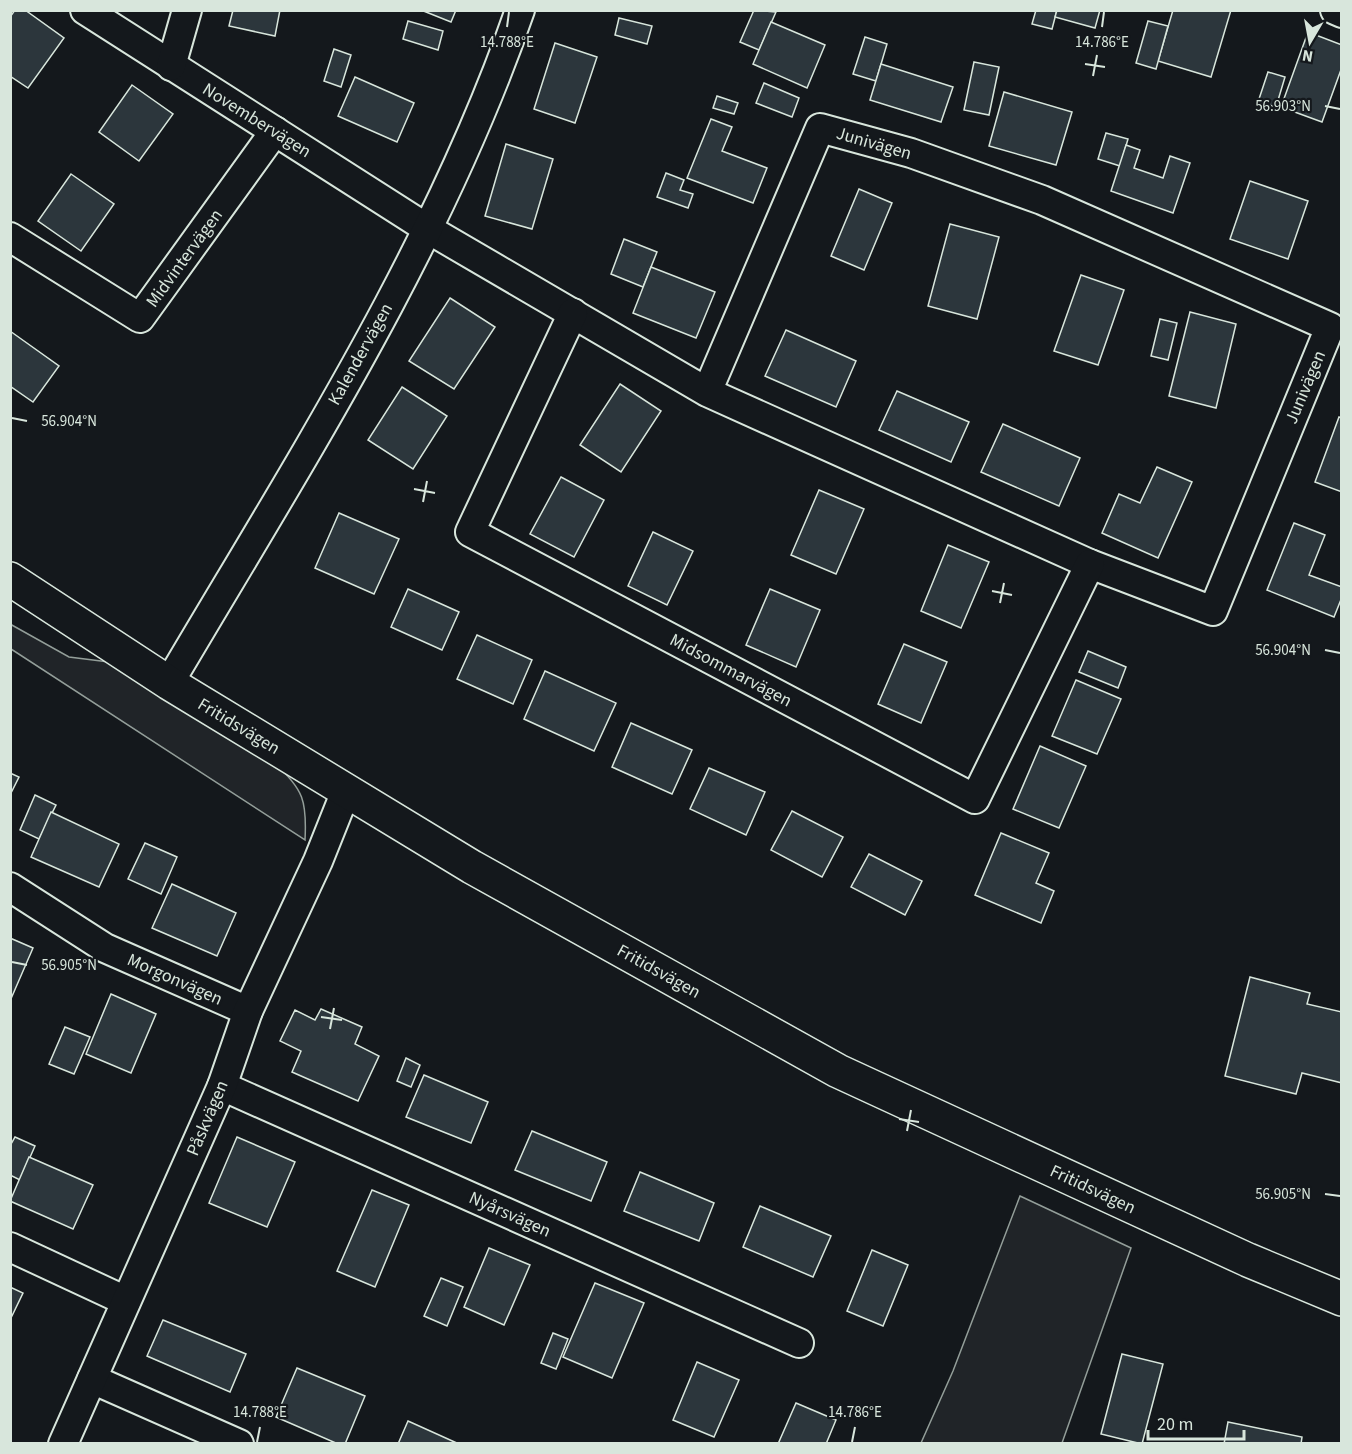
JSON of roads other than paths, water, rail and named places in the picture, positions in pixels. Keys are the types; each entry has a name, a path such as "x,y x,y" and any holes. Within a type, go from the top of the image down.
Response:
{"street":[{"name":"Novembervägen","path":"85,10 429,229"},
{"path":"171,66 187,10"},
{"name":"Kalendervägen","path":"169,683 317,432 429,229 507,48 520,10"},
{"path":"1335,10 1341,13"},
{"name":"Junivägen","path":"429,229 707,392 1090,564 1213,611 1330,327 1042,200 910,153 820,128 707,392"},
{"name":"Midvintervägen","path":"10,237 140,318 274,131"},
{"name":"Midsommarvägen","path":"573,313 470,532 975,799 1090,564"},
{"name":"Fritidsvägen","path":"10,579 169,683 472,867 838,1071 1248,1260 1341,1299"},
{"name":"Påskvägen","path":"63,1443 222,1086 248,1011 318,861 346,791"},
{"name":"Morgonvägen","path":"10,887 105,948 248,1011"},
{"name":"Nyårsvägen","path":"222,1086 799,1342"},
{"path":"10,1247 126,1300"},
{"path":"92,1379 239,1443"}]}
